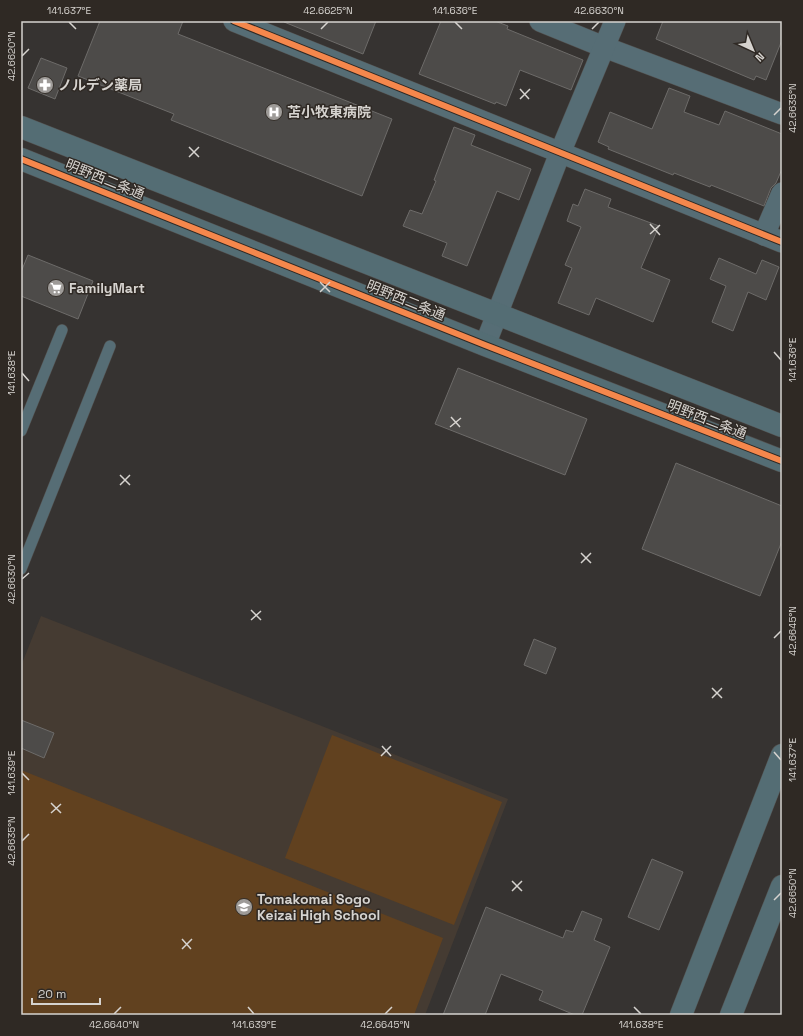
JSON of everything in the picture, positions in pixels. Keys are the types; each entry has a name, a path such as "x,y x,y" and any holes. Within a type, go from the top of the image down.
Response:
{"street":[{"path":"234,21 773,239 782,193"},
{"path":"540,21 782,114"},
{"path":"485,345 560,153 615,21"},
{"name":"明野西二条通","path":"21,127 782,426"},
{"name":"明野西二条通","path":"21,159 782,462"},
{"path":"681,1015 782,755"},
{"path":"731,1015 777,913 782,886"}],"lane":[{"path":"21,432 62,330"},
{"path":"21,569 110,346"}],"shaded area":[{"name":"Tomakomai Sogo Keizai High School","path":"41,616 508,799 425,1015 21,1015 21,666"},
{"path":"332,735 502,802 454,925 285,858"},
{"path":"21,770 443,938 414,1015 21,1015"}],"building":[{"name":"苫小牧東病院","path":"100,21 183,21 178,34 392,119 362,196 171,120 174,114 78,76"},
{"path":"284,21 376,21 363,54"},
{"path":"441,21 495,21 508,26 507,29 583,60 571,90 520,70 506,106 496,102 495,104 419,74"},
{"path":"663,21 782,21 782,40 766,80 756,76 754,80 656,39"},
{"path":"41,58 67,68 55,99 28,88"},
{"path":"669,88 690,96 684,112 719,125 725,111 782,134 782,169 776,183 771,188 764,206 711,185 710,187 674,173 673,175 608,149 609,147 598,142 610,112 652,129"},
{"path":"454,127 475,135 471,145 531,169 519,200 497,191 467,266 442,256 447,243 403,226 410,210 422,214 436,181 434,180"},
{"path":"585,189 611,199 608,207 659,226 641,268 670,280 653,322 596,298 589,315 558,303 572,268 565,265 581,227 567,221 573,204 578,206"},
{"name":"FamilyMart","path":"28,255 93,281 78,319 21,296 21,272"},
{"path":"719,258 756,274 762,260 779,267 766,300 748,292 733,331 712,322 726,286 710,279"},
{"path":"458,368 587,419 565,475 435,424"},
{"path":"676,463 782,506 782,541 760,596 642,549"},
{"path":"534,639 556,648 546,674 524,665"},
{"path":"21,720 54,733 44,758 21,748"},
{"path":"652,859 683,872 659,930 628,917"},
{"path":"486,907 563,938 566,930 573,932 582,911 602,919 594,940 610,947 582,1015 575,1015 539,1000 543,991 501,974 485,1015 443,1015"}],"cycle path":[{"path":"234,21 782,242"},
{"path":"21,159 485,345 782,461"}],"place":[{"name":"ノルデン薬局","path":"45,85"},
{"name":"苫小牧東病院","path":"274,112"},
{"name":"FamilyMart","path":"56,288"},
{"name":"Tomakomai Sogo Keizai High School","path":"244,907"}]}
